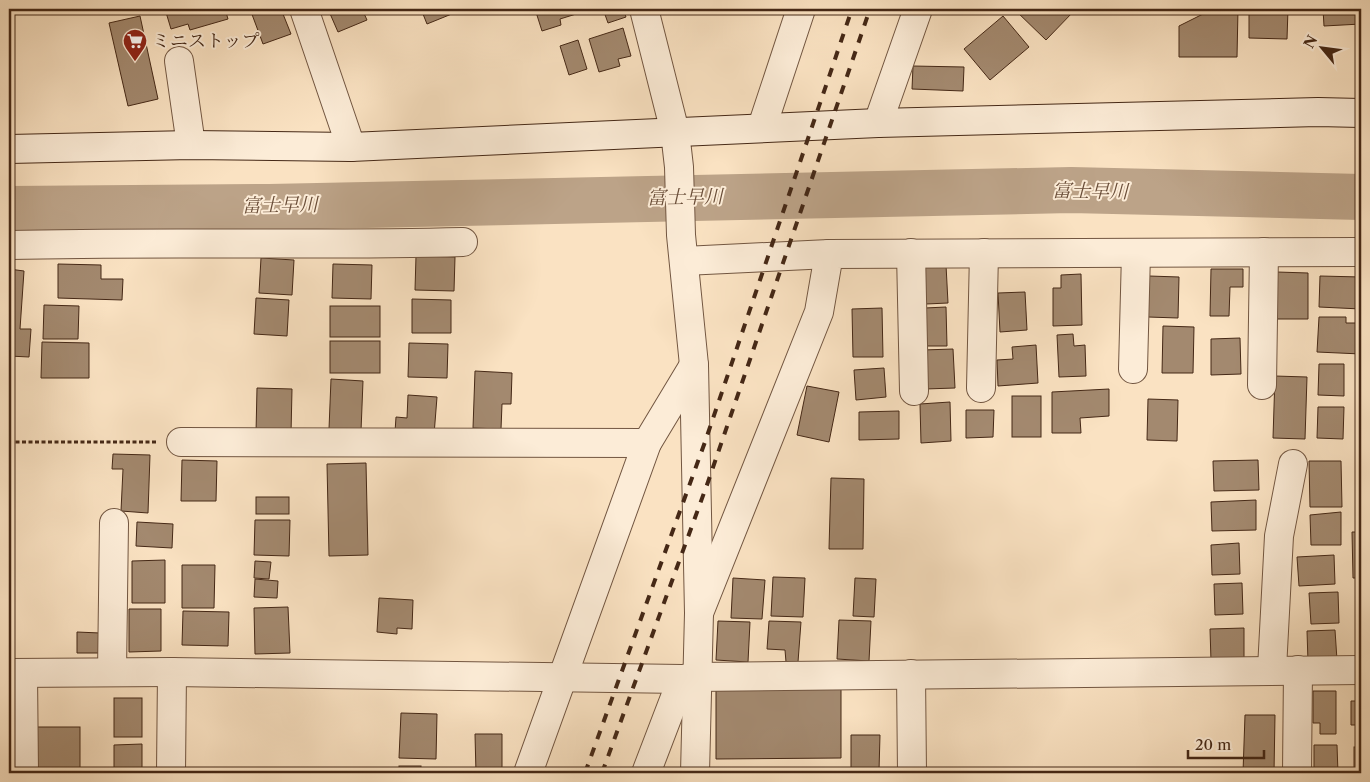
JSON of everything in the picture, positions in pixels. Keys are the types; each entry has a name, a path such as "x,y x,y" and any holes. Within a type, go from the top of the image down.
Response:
{"street":[{"path":"304,9 350,147"},
{"path":"644,9 675,132 694,365 698,613 689,678 695,773"},
{"path":"762,127 801,9"},
{"path":"878,123 915,18 935,9"},
{"path":"178,61 191,145"},
{"path":"9,149 191,145 350,147 878,123 1318,112 1361,113"},
{"path":"9,245 142,242 399,244 463,242"},
{"path":"683,248 829,254 1361,252"},
{"path":"1262,385 1264,252"},
{"path":"911,253 914,391"},
{"path":"981,388 984,253"},
{"path":"1132,369 1136,253"},
{"path":"698,613 819,312 829,254"},
{"path":"528,773 647,443 694,365"},
{"path":"181,442 647,443"},
{"path":"1293,464 1279,536 1285,670 1297,773"},
{"path":"112,672 114,523"},
{"path":"24,773 16,673 172,672 689,678 1361,670"},
{"path":"171,773 172,672"},
{"path":"910,674 912,773"},
{"path":"646,773 689,678"}],"path":[{"path":"9,442 181,442"}],"building":[{"path":"165,9 225,9 228,19 190,30 188,24 171,29"},
{"path":"250,9 281,9 291,34 263,44"},
{"path":"328,9 362,9 367,20 338,32"},
{"path":"421,9 464,9 427,24"},
{"path":"535,9 589,10 560,19 561,25 542,31"},
{"path":"603,9 623,9 626,17 608,23"},
{"path":"1014,9 1070,9 1073,12 1046,40"},
{"path":"1149,9 1161,9 1151,14"},
{"path":"1213,9 1238,9 1237,57 1179,57 1179,26"},
{"path":"1249,9 1288,9 1287,39 1249,38"},
{"path":"1323,9 1361,9 1361,24 1324,26"},
{"path":"140,16 158,99 128,106 109,23"},
{"path":"1003,16 1029,47 990,80 964,49"},
{"path":"623,28 631,56 618,59 620,66 599,72 589,39"},
{"path":"578,40 587,69 569,75 560,46"},
{"path":"913,66 964,67 963,91 912,89"},
{"path":"416,256 455,257 454,291 415,290"},
{"path":"261,258 294,260 292,295 259,293"},
{"path":"58,264 101,265 101,279 123,279 122,300 58,298"},
{"path":"333,264 372,265 371,299 332,298"},
{"path":"946,265 948,303 926,304 924,266"},
{"path":"9,269 24,271 20,329 31,329 29,357 9,356"},
{"path":"1211,269 1243,269 1243,287 1230,287 1229,316 1210,316"},
{"path":"1277,272 1308,273 1308,319 1276,319"},
{"path":"1081,274 1082,325 1053,326 1053,288 1061,288 1061,275"},
{"path":"1149,276 1179,277 1178,318 1148,317"},
{"path":"1320,276 1361,277 1361,309 1319,307"},
{"path":"1025,292 1027,330 1000,332 998,293"},
{"path":"256,298 289,300 287,336 254,334"},
{"path":"412,299 451,300 451,333 412,333"},
{"path":"44,305 79,306 78,339 43,339"},
{"path":"330,306 380,306 380,337 330,337"},
{"path":"946,307 947,346 927,346 925,308"},
{"path":"882,308 883,357 853,357 852,309"},
{"path":"1319,317 1346,317 1346,323 1359,323 1361,354 1317,352"},
{"path":"1163,326 1194,327 1193,373 1162,373"},
{"path":"1073,334 1074,346 1085,345 1086,376 1059,377 1057,335"},
{"path":"1240,338 1241,374 1211,375 1211,339"},
{"path":"330,341 380,341 380,373 330,373"},
{"path":"42,342 89,343 89,378 41,378"},
{"path":"409,343 448,344 447,378 408,377"},
{"path":"1036,345 1038,383 998,386 997,360 1013,359 1012,347"},
{"path":"953,349 955,388 925,389 923,350"},
{"path":"1319,364 1344,364 1344,396 1318,395"},
{"path":"884,368 886,397 856,400 854,370"},
{"path":"475,371 512,373 511,404 502,404 501,429 473,428"},
{"path":"1275,376 1307,377 1305,439 1273,438"},
{"path":"331,379 363,381 361,431 329,429"},
{"path":"807,386 839,392 829,442 797,435"},
{"path":"257,388 292,389 291,434 256,433"},
{"path":"1109,389 1109,416 1080,418 1081,433 1052,433 1052,392"},
{"path":"408,395 437,397 434,435 395,432 396,417 407,418"},
{"path":"1012,396 1041,396 1041,437 1012,437"},
{"path":"1148,399 1178,400 1177,441 1147,440"},
{"path":"950,402 951,441 921,443 920,404"},
{"path":"1318,407 1344,407 1343,439 1317,438"},
{"path":"966,410 994,410 993,437 966,438"},
{"path":"899,411 899,439 859,440 859,412"},
{"path":"113,454 150,455 148,513 121,511 123,469 112,469"},
{"path":"182,460 217,461 216,501 181,501"},
{"path":"1258,460 1259,490 1214,491 1213,461"},
{"path":"1309,461 1341,461 1342,507 1310,507"},
{"path":"1357,461 1361,461 1361,507 1358,507"},
{"path":"366,463 368,555 329,556 327,464"},
{"path":"831,478 864,479 863,549 829,549"},
{"path":"256,497 289,497 289,514 256,514"},
{"path":"1256,500 1256,530 1212,531 1211,502"},
{"path":"1341,512 1341,545 1311,545 1310,515"},
{"path":"255,520 290,520 289,556 254,555"},
{"path":"137,522 173,524 172,548 136,546"},
{"path":"1352,532 1361,532 1361,578 1353,578"},
{"path":"1239,543 1240,574 1212,575 1211,545"},
{"path":"1334,555 1335,584 1299,586 1297,557"},
{"path":"165,560 165,603 132,603 132,561"},
{"path":"255,561 271,562 269,579 254,578"},
{"path":"182,565 215,565 214,608 182,608"},
{"path":"773,577 805,578 803,617 771,616"},
{"path":"733,578 765,580 762,619 731,618"},
{"path":"855,578 876,579 874,617 853,616"},
{"path":"255,579 278,581 277,598 254,597"},
{"path":"1242,583 1243,614 1215,615 1214,584"},
{"path":"1338,592 1339,623 1311,624 1309,593"},
{"path":"1356,597 1361,597 1361,643 1357,643"},
{"path":"379,598 413,600 412,629 397,628 397,634 377,632"},
{"path":"288,607 290,653 255,654 254,608"},
{"path":"129,609 161,609 161,651 129,652"},
{"path":"183,611 229,612 228,646 182,645"},
{"path":"839,620 871,621 869,661 837,659"},
{"path":"718,621 750,622 748,662 716,660"},
{"path":"769,621 801,622 798,662 786,662 785,650 767,649"},
{"path":"1244,628 1244,660 1211,661 1210,629"},
{"path":"1335,630 1337,660 1308,662 1307,631"},
{"path":"77,632 100,633 99,653 77,653"},
{"path":"841,688 841,758 716,759 716,689"},
{"path":"1313,691 1336,691 1336,734 1320,734 1320,723 1313,723"},
{"path":"114,698 142,698 142,737 114,737"},
{"path":"1351,701 1361,701 1361,737 1359,737 1359,725 1351,725"},
{"path":"401,713 437,714 436,759 399,758"},
{"path":"1245,715 1275,715 1274,773 1243,773"},
{"path":"36,727 80,727 80,768 36,768"},
{"path":"475,734 502,734 502,773 476,773"},
{"path":"851,735 880,735 879,771 851,770"},
{"path":"142,744 142,773 114,773 114,745"},
{"path":"1314,745 1337,745 1338,773 1314,773"},
{"path":"1354,747 1361,747 1361,773 1354,773"},
{"path":"399,766 421,766 421,773 399,773"}],"waterway":[{"name":"富士早川","path":"9,209 269,207 1071,190 1361,197"}],"railway":[{"path":"585,773 705,442 852,9"},
{"path":"602,773 708,482 870,9"}],"place":[{"name":"ミニストップ","path":"135,62"}]}
